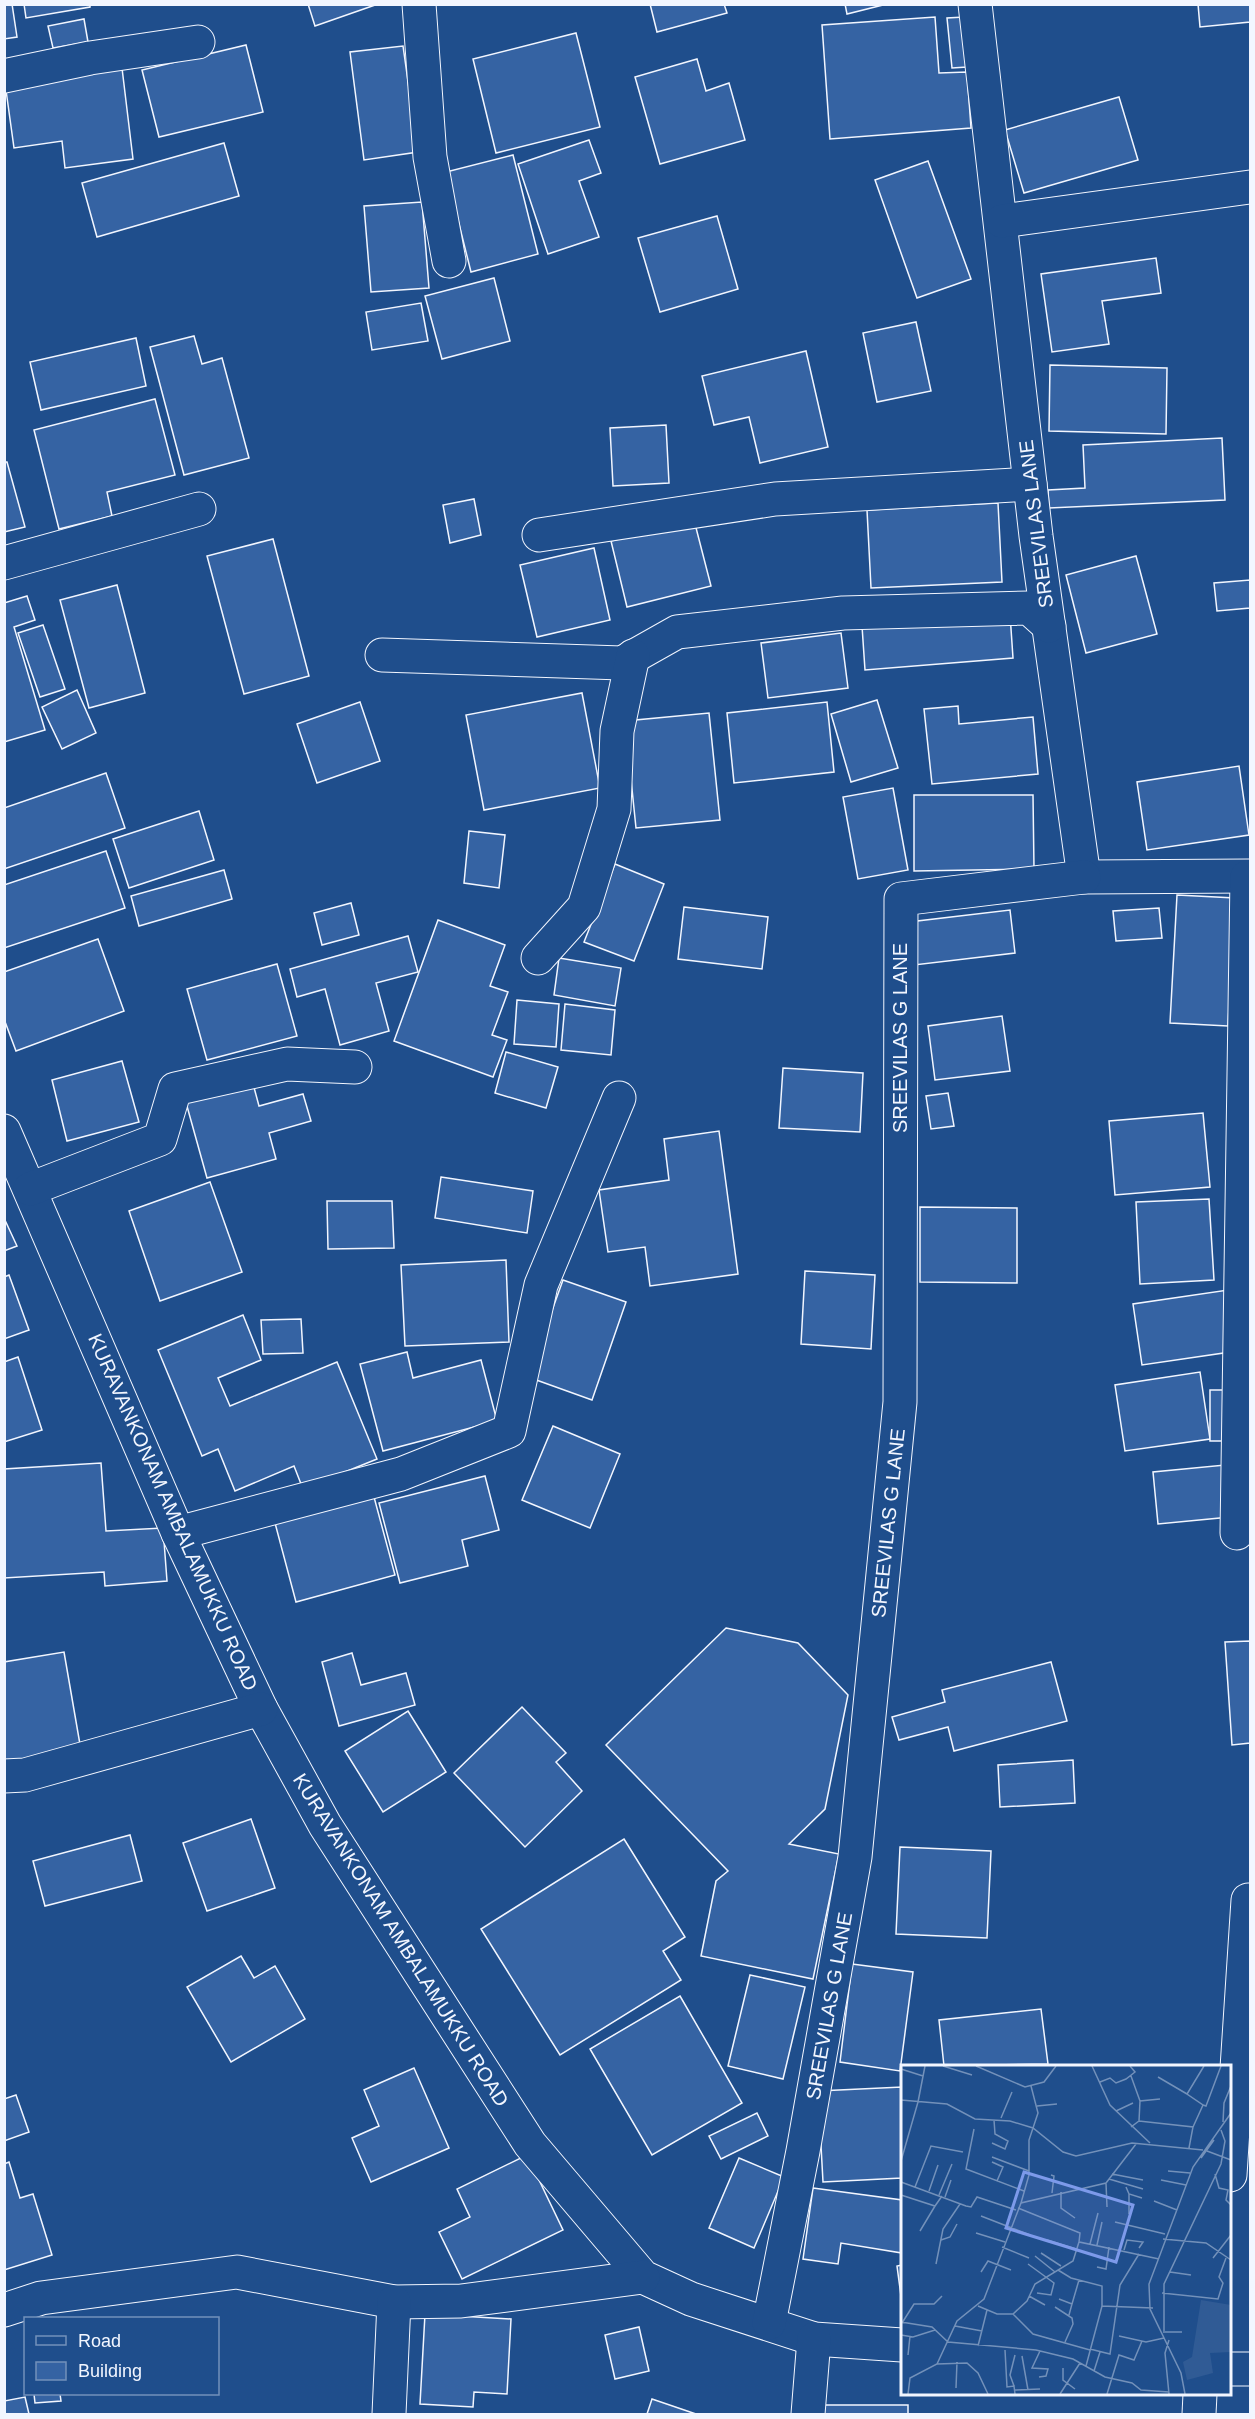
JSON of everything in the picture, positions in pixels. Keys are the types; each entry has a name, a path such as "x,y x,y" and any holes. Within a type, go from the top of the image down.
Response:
{"street":[{"path":"419,4 430,156 449,261"},
{"name":"SREEVILAS LANE","path":"975,4 1002,221 1030,484 1083,877"},
{"path":"4,76 90,58 198,42"},
{"path":"1002,221 1251,187"},
{"path":"539,535 775,499 1030,484"},
{"path":"4,563 199,509"},
{"path":"382,655 622,663 677,632 843,613 1029,608 1049,626"},
{"path":"538,958 584,907 614,809 617,731 633,656"},
{"path":"1083,877 1249,876 1237,1533"},
{"name":"SREEVILAS G LANE","path":"769,2323 803,2151 855,1857 899,1414 901,899 1083,877"},
{"path":"30,1189 160,1139 175,1089 286,1064 355,1067"},
{"path":"178,1533 401,1474 508,1431 541,1285 619,1098"},
{"name":"KURAVANKONAM AMBALAMUKKU ROAD","path":"4,1131 178,1533 261,1709 325,1825 530,2144 644,2277 692,2299 814,2339 901,2344"},
{"path":"4,1776 25,1775 261,1709"},
{"path":"1231,2160 1248,1900"},
{"path":"4,2310 40,2298 237,2272 394,2302 461,2301 644,2277"},
{"path":"389,2415 394,2302"},
{"path":"808,2415 814,2339"},
{"path":"1231,2369 1251,2369"},
{"path":"1199,2415 1200,2395"}],"building":[{"path":"4,4 12,4 17,37 4,39"},
{"path":"24,4 90,4 90,7 26,18"},
{"path":"308,4 378,4 315,26"},
{"path":"650,4 724,4 727,13 657,32"},
{"path":"845,4 887,4 847,14"},
{"path":"1198,4 1250,4 1250,22 1200,27"},
{"path":"935,17 939,73 967,72 971,128 830,139 822,25"},
{"path":"964,17 967,67 952,68 947,18"},
{"path":"84,19 88,42 53,48 48,26"},
{"path":"576,33 600,127 496,153 473,59"},
{"path":"246,45 263,112 159,137 142,70"},
{"path":"403,46 418,152 364,160 350,52"},
{"path":"697,59 706,91 729,83 745,140 660,164 635,77"},
{"path":"122,68 133,159 65,168 62,141 14,148 5,83"},
{"path":"1119,97 1138,160 1024,193 1005,130"},
{"path":"589,140 601,173 579,181 599,237 548,254 518,164"},
{"path":"224,143 239,196 97,237 82,183"},
{"path":"513,155 538,254 471,272 446,172"},
{"path":"928,161 971,279 917,298 875,180"},
{"path":"422,202 429,288 371,292 364,206"},
{"path":"717,216 738,289 660,312 638,238"},
{"path":"1156,258 1161,293 1102,301 1109,344 1052,352 1041,274"},
{"path":"494,278 510,341 442,359 425,296"},
{"path":"421,303 428,341 372,350 366,312"},
{"path":"916,322 931,391 877,402 863,333"},
{"path":"194,336 202,364 222,358 249,458 184,475 150,347"},
{"path":"136,338 146,386 41,410 30,362"},
{"path":"806,351 828,447 760,463 749,417 714,425 702,376"},
{"path":"1050,365 1167,368 1166,434 1049,431"},
{"path":"155,399 175,475 107,492 112,516 59,529 34,430"},
{"path":"666,425 669,483 613,486 610,428"},
{"path":"1222,438 1225,500 1049,508 1048,490 1085,488 1083,445"},
{"path":"4,462 7,462 25,527 4,532"},
{"path":"474,499 481,535 450,543 443,505"},
{"path":"998,503 1002,582 871,588 867,510"},
{"path":"694,520 711,586 627,607 611,541"},
{"path":"273,539 309,676 244,694 207,556"},
{"path":"594,548 610,620 537,637 520,565"},
{"path":"1136,556 1157,634 1086,653 1066,575"},
{"path":"1250,580 1250,608 1217,611 1214,583"},
{"path":"117,585 145,693 89,708 60,600"},
{"path":"27,596 35,620 14,627 45,730 4,742 4,603"},
{"path":"1010,614 1013,658 865,670 862,626"},
{"path":"43,625 65,689 40,697 18,633"},
{"path":"841,633 848,688 768,698 761,643"},
{"path":"77,690 96,733 62,749 42,707"},
{"path":"582,693 600,788 484,810 466,715"},
{"path":"877,700 898,768 851,782 831,714"},
{"path":"360,702 380,761 317,783 297,724"},
{"path":"827,702 834,772 734,783 727,713"},
{"path":"958,706 959,724 1033,717 1038,774 932,784 924,709"},
{"path":"709,713 720,820 636,828 625,721"},
{"path":"1239,766 1249,835 1147,850 1137,782"},
{"path":"106,773 125,828 4,869 4,808"},
{"path":"893,788 908,870 858,879 843,797"},
{"path":"914,795 1033,795 1034,869 914,871"},
{"path":"199,811 214,860 129,888 113,839"},
{"path":"469,831 505,835 499,888 464,883"},
{"path":"106,851 125,908 4,948 4,885"},
{"path":"615,864 664,884 634,961 584,942"},
{"path":"224,870 232,899 139,926 131,896"},
{"path":"1177,895 1235,898 1228,1026 1170,1023"},
{"path":"351,903 359,935 322,945 314,913"},
{"path":"684,907 768,917 762,969 678,959"},
{"path":"1159,908 1162,938 1116,941 1113,911"},
{"path":"1010,910 1015,953 914,965 909,922"},
{"path":"438,920 505,945 490,986 508,992 492,1035 507,1040 493,1077 394,1041"},
{"path":"408,936 418,972 376,983 389,1031 340,1045 325,989 297,997 290,969"},
{"path":"98,939 124,1011 16,1051 4,1019 4,972"},
{"path":"559,958 621,968 615,1006 554,995"},
{"path":"277,964 297,1036 207,1060 187,989"},
{"path":"517,1000 559,1004 556,1047 514,1044"},
{"path":"565,1004 615,1010 611,1055 561,1050"},
{"path":"1002,1016 1010,1071 935,1080 928,1026"},
{"path":"506,1052 558,1067 546,1108 495,1093"},
{"path":"122,1061 139,1122 67,1141 52,1080"},
{"path":"783,1068 863,1073 860,1132 779,1128"},
{"path":"252,1080 259,1106 303,1094 311,1121 269,1133 276,1159 207,1178 185,1099"},
{"path":"948,1093 954,1126 931,1129 926,1096"},
{"path":"1203,1113 1210,1187 1115,1195 1109,1121"},
{"path":"719,1131 738,1274 650,1286 645,1247 608,1252 599,1190 669,1180 664,1139"},
{"path":"441,1177 533,1191 527,1233 435,1218"},
{"path":"210,1182 242,1272 160,1301 129,1211"},
{"path":"1209,1199 1214,1280 1140,1284 1136,1202"},
{"path":"327,1201 392,1201 394,1248 328,1249"},
{"path":"920,1207 1017,1208 1017,1283 920,1282"},
{"path":"4,1218 17,1246 4,1251"},
{"path":"506,1260 509,1342 405,1346 401,1265"},
{"path":"805,1271 875,1275 871,1349 801,1344"},
{"path":"9,1275 29,1330 4,1339 4,1277"},
{"path":"563,1280 626,1302 592,1400 528,1377"},
{"path":"1228,1290 1237,1351 1142,1365 1133,1304"},
{"path":"243,1315 261,1360 218,1378 230,1406 337,1362 377,1459 303,1489 294,1466 235,1491 218,1449 202,1456 158,1350"},
{"path":"301,1319 303,1353 263,1354 261,1320"},
{"path":"407,1352 413,1378 481,1360 497,1421 383,1451 360,1364"},
{"path":"18,1357 42,1430 4,1442 4,1362"},
{"path":"1200,1372 1210,1439 1125,1451 1115,1385"},
{"path":"1210,1390 1226,1390 1226,1441 1210,1441"},
{"path":"553,1426 620,1454 590,1528 522,1500"},
{"path":"101,1463 106,1531 163,1528 167,1581 105,1586 104,1572 4,1578 4,1469"},
{"path":"1225,1465 1230,1517 1158,1524 1153,1472"},
{"path":"485,1476 499,1530 462,1540 468,1566 400,1583 379,1503"},
{"path":"374,1497 395,1575 296,1602 275,1523"},
{"path":"726,1628 798,1643 848,1695 825,1809 789,1844 839,1854 813,1979 701,1956 716,1881 728,1871 606,1745"},
{"path":"1250,1641 1250,1743 1232,1745 1225,1642"},
{"path":"64,1652 82,1756 4,1770 4,1662"},
{"path":"352,1653 361,1685 406,1673 415,1705 339,1726 322,1662"},
{"path":"1051,1662 1067,1721 954,1751 948,1727 899,1740 892,1717 945,1702 942,1690"},
{"path":"522,1707 566,1753 556,1762 582,1791 525,1847 454,1773"},
{"path":"408,1711 446,1772 383,1812 345,1751"},
{"path":"1073,1760 1075,1803 1000,1807 998,1765"},
{"path":"251,1819 275,1888 207,1911 183,1843"},
{"path":"130,1835 142,1881 45,1906 33,1861"},
{"path":"624,1839 685,1937 663,1951 681,1980 560,2055 481,1929"},
{"path":"900,1847 991,1851 987,1938 896,1934"},
{"path":"241,1956 254,1978 275,1966 305,2019 231,2062 187,1987"},
{"path":"852,1964 913,1972 900,2071 840,2062"},
{"path":"750,1975 805,1987 783,2079 728,2066"},
{"path":"680,1996 742,2103 652,2155 590,2049"},
{"path":"1041,2009 1048,2064 944,2065 939,2020"},
{"path":"414,2068 449,2148 371,2182 352,2138 379,2126 364,2090"},
{"path":"901,2087 901,2178 823,2182 818,2091"},
{"path":"16,2095 29,2132 4,2141 4,2099"},
{"path":"757,2113 768,2136 721,2159 709,2136"},
{"path":"527,2155 563,2230 462,2279 439,2232 470,2217 457,2189"},
{"path":"739,2158 784,2177 754,2248 709,2228"},
{"path":"9,2162 20,2198 33,2194 52,2255 4,2270 4,2164"},
{"path":"813,2188 901,2200 901,2253 841,2243 838,2264 803,2259"},
{"path":"901,2265 901,2296 897,2266"},
{"path":"425,2314 511,2319 507,2394 474,2392 473,2407 420,2404"},
{"path":"639,2327 649,2371 615,2379 605,2335"},
{"path":"34,2395 60,2395 61,2401 35,2403"},
{"path":"25,2397 29,2414 4,2414 4,2401"},
{"path":"652,2399 696,2414 647,2414"},
{"path":"824,2405 908,2405 908,2414 824,2414"}]}
